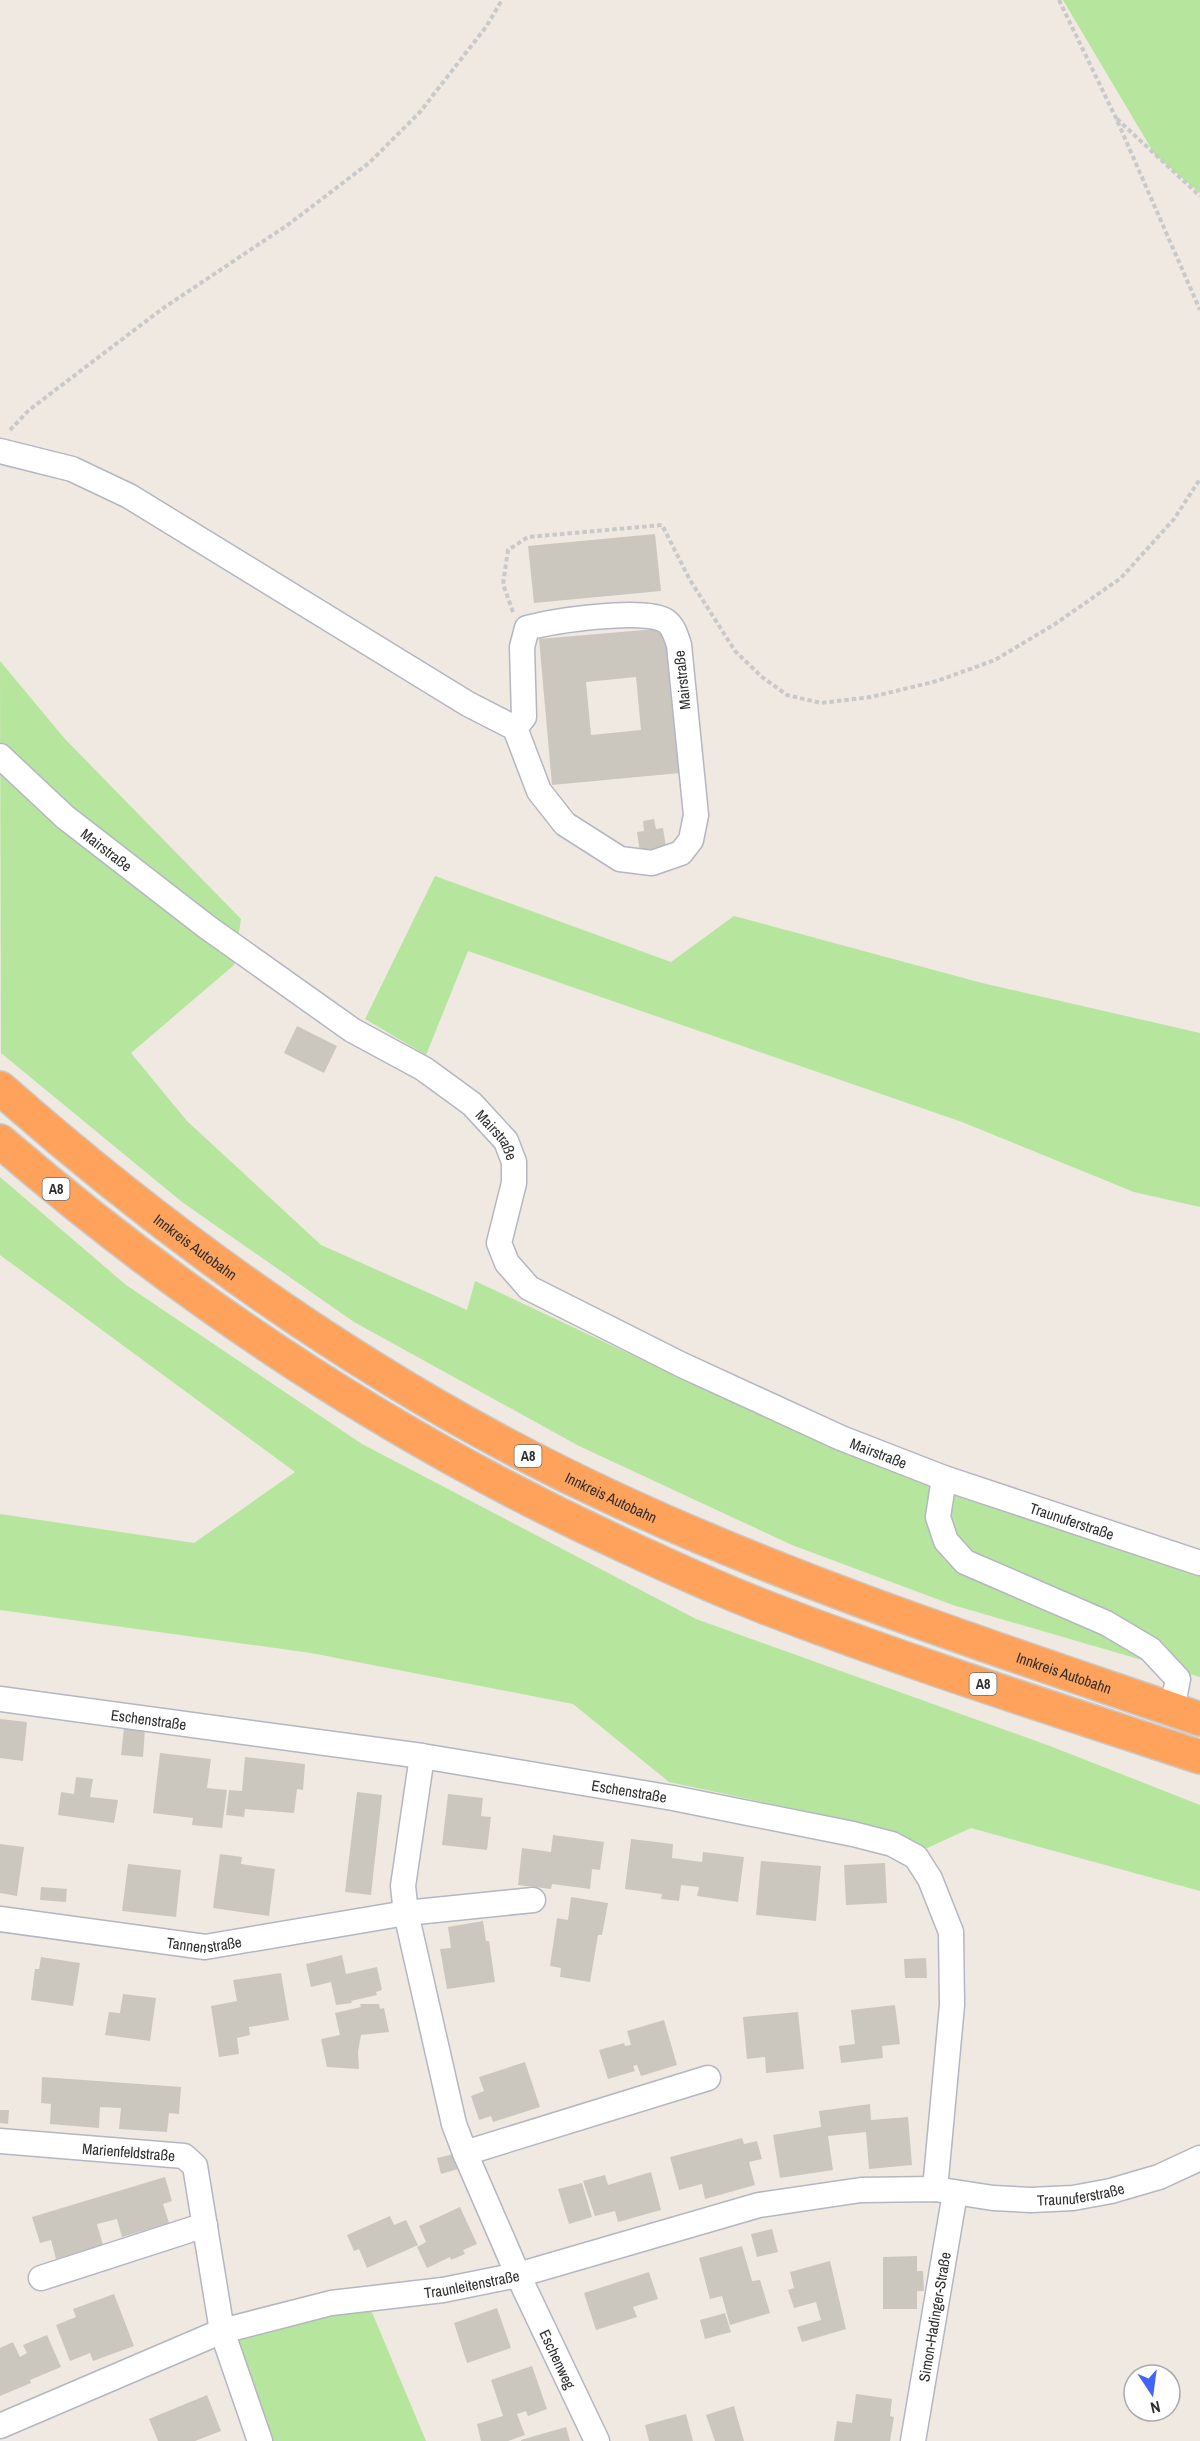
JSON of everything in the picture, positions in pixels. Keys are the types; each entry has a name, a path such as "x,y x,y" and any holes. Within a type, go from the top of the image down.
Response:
{"highway":[{"name":"Innkreis Autobahn","path":"0,1088 133,1201 236,1278 344,1351 506,1444 613,1498 790,1574 1186,1714"},
{"name":"A8","path":"0,1141 113,1235 188,1292 283,1357 465,1467 561,1516 766,1608 1200,1757"}],"street":[{"path":"4,442 72,469 129,496 468,704 515,728 524,717 522,647 527,628"},
{"name":"Mairstraße","path":"515,728 539,791 565,824 610,853 620,859 652,863 681,853 691,840 696,815 679,645 673,628 664,620 638,614 543,624 527,628"},
{"name":"Mairstraße","path":"0,756 65,817 207,927 352,1030 424,1069 472,1104 506,1141 514,1162 514,1183 499,1243 507,1263 529,1288 682,1365 777,1409 841,1438 944,1478"},
{"path":"944,1478 938,1517 946,1541 965,1562 1106,1623 1150,1649 1178,1679 1186,1714"},
{"name":"Traunuferstraße","path":"944,1478 1200,1563"},
{"name":"Eschenstraße","path":"0,1699 422,1756 673,1798 892,1844 916,1857 930,1879 951,1932 952,2005 945,2191"},
{"path":"422,1756 402,1886 406,1913 454,2124 518,2275"},
{"name":"Tannenstraße","path":"0,1919 205,1947 406,1913 533,1900"},
{"path":"465,2153 708,2078"},
{"name":"Marienfeldstraße","path":"0,2141 184,2156 195,2166 222,2331 260,2441"},
{"name":"Traunuferstraße","path":"945,2191 1031,2200 1073,2198 1111,2191 1150,2180 1200,2158"},
{"name":"Traunleitenstraße","path":"0,2426 222,2331 331,2303 443,2290 518,2275 759,2205 861,2190 945,2191"},
{"name":"Simon-Hadinger-Straße","path":"913,2441 945,2191"},
{"path":"41,2278 205,2225"},
{"name":"Eschenweg","path":"518,2275 597,2441"}],"path":[{"path":"4,442 29,410 162,309 289,224 369,163 420,112 486,27 502,0"},
{"path":"1059,0 1116,118 1200,310"},
{"path":"1116,118 1200,196"},
{"path":"527,628 511,610 503,584 508,550 528,537 662,525 690,580 735,651 762,677 787,695 821,703 871,697 937,681 995,660 1055,624 1121,578 1174,519 1200,479"}],"green space":[{"path":"1063,0 1200,0 1200,193 1155,155"},
{"path":"0,661 65,739 241,919 234,965 131,1053 187,1121 321,1245 467,1310 475,1281 670,1373 878,1466 1200,1573 1200,1677 953,1605 792,1545 579,1446 354,1322 182,1202 1,1053"},
{"path":"435,876 671,962 734,916 982,983 1200,1033 1200,1207 1134,1192 962,1122 468,951 426,1055 365,1019"},
{"path":"0,1177 126,1285 362,1444 696,1619 1050,1746 1200,1805 1200,1891 971,1828 925,1849 856,1822 669,1782 573,1704 311,1653 0,1610 0,1514 194,1543 295,1472 0,1255"},
{"path":"371,2310 426,2441 261,2441 228,2340 302,2320"}],"building":[{"path":"655,534 661,591 534,603 528,546"},
{"path":"667,628 680,773 552,785 539,639","holes":["636,677 641,730 591,735 586,682"]},
{"path":"654,819 656,829 663,828 666,847 640,852 637,832 644,831 643,821"},
{"path":"297,1026 337,1046 324,1073 284,1053"},
{"path":"0,1719 27,1722 23,1761 0,1758"},
{"path":"124,1728 145,1729 143,1757 121,1755"},
{"path":"160,1753 211,1759 207,1788 227,1790 222,1828 192,1825 193,1818 153,1813"},
{"path":"245,1757 305,1764 303,1790 297,1789 294,1813 245,1809 244,1817 226,1815 229,1790 242,1791"},
{"path":"76,1777 93,1779 90,1797 118,1800 114,1823 58,1815 61,1792 74,1794"},
{"path":"357,1792 382,1795 371,1895 345,1892"},
{"path":"448,1794 483,1798 481,1816 491,1817 487,1850 442,1845"},
{"path":"553,1835 604,1842 600,1870 592,1869 590,1889 552,1884 551,1889 518,1885 522,1848 551,1852"},
{"path":"631,1839 673,1844 672,1858 702,1862 703,1852 744,1857 738,1902 697,1896 699,1887 681,1885 679,1901 661,1899 662,1894 625,1889"},
{"path":"0,1844 24,1847 17,1896 0,1893"},
{"path":"220,1854 242,1857 241,1864 275,1869 269,1916 213,1908"},
{"path":"761,1861 821,1866 816,1921 756,1915"},
{"path":"885,1863 887,1903 846,1905 844,1865"},
{"path":"128,1864 181,1870 176,1917 122,1911"},
{"path":"41,1887 67,1889 66,1902 40,1900"},
{"path":"571,1897 608,1903 602,1935 598,1935 590,1982 560,1977 561,1968 550,1966 557,1918 568,1920"},
{"path":"483,1921 486,1941 489,1941 495,1982 447,1989 440,1949 451,1948 448,1927"},
{"path":"342,1955 346,1974 377,1967 382,1990 376,1992 377,1995 351,2001 352,2003 336,2005 331,1982 311,1987 306,1964"},
{"path":"41,1957 80,1963 73,2006 31,2000 35,1969 39,1969"},
{"path":"926,1958 927,1978 905,1978 904,1959"},
{"path":"281,1973 289,2020 249,2027 250,2035 237,2038 239,2054 219,2057 211,2006 237,2001 233,1980"},
{"path":"123,1994 156,1998 150,2041 105,2035 109,2012 120,2013"},
{"path":"360,2004 379,2004 380,2009 384,2008 389,2032 361,2035 358,2052 359,2069 327,2067 321,2039 340,2035 335,2013 361,2007"},
{"path":"895,2005 900,2044 882,2046 883,2058 841,2063 839,2046 855,2044 851,2010"},
{"path":"798,2012 804,2069 766,2073 765,2057 747,2059 743,2017"},
{"path":"664,2020 677,2065 641,2076 637,2065 633,2066 635,2071 608,2079 599,2050 624,2043 625,2046 631,2045 627,2031"},
{"path":"525,2062 540,2107 493,2122 491,2116 479,2120 471,2096 484,2091 479,2077"},
{"path":"42,2077 181,2087 179,2114 169,2113 167,2132 119,2129 121,2108 100,2107 99,2128 50,2124 51,2104 41,2103"},
{"path":"870,2104 871,2120 908,2117 912,2165 869,2169 866,2132 828,2136 833,2170 780,2178 773,2135 821,2127 819,2111"},
{"path":"0,2110 9,2110 8,2124 0,2123"},
{"path":"742,2138 744,2144 757,2141 762,2159 749,2162 755,2185 705,2199 702,2184 679,2190 670,2157"},
{"path":"454,2154 458,2169 441,2174 437,2158"},
{"path":"651,2172 661,2210 618,2222 615,2211 595,2216 583,2181 605,2175 608,2185"},
{"path":"165,2177 172,2201 163,2204 169,2223 122,2237 117,2219 97,2224 103,2245 56,2259 51,2240 40,2243 32,2217"},
{"path":"582,2183 592,2217 569,2224 558,2189"},
{"path":"460,2207 477,2244 463,2250 465,2254 451,2260 450,2257 427,2268 417,2247 426,2242 419,2226"},
{"path":"390,2216 394,2225 406,2220 418,2245 367,2268 359,2249 354,2251 347,2235"},
{"path":"772,2229 778,2252 757,2257 751,2234"},
{"path":"742,2246 752,2281 760,2280 770,2313 730,2325 722,2296 710,2299 699,2258"},
{"path":"917,2256 917,2271 923,2271 924,2291 917,2291 917,2309 883,2309 883,2257"},
{"path":"830,2261 846,2329 802,2342 797,2327 821,2320 816,2302 794,2308 788,2290 794,2288 790,2272"},
{"path":"649,2272 658,2299 633,2307 637,2317 596,2330 584,2293"},
{"path":"114,2294 134,2346 93,2361 90,2353 70,2361 56,2325 76,2317 73,2309"},
{"path":"497,2308 511,2348 467,2363 454,2323"},
{"path":"725,2313 731,2332 705,2339 700,2320"},
{"path":"47,2335 61,2367 0,2396 0,2348 13,2342 20,2357 27,2353 23,2345"},
{"path":"532,2366 547,2409 528,2416 526,2411 517,2414 525,2435 508,2441 481,2441 477,2424 503,2416 491,2380"},
{"path":"856,2394 892,2399 890,2416 894,2417 890,2441 834,2441 837,2421 852,2423"},
{"path":"207,2395 221,2431 195,2441 158,2441 149,2419"},
{"path":"734,2406 744,2441 715,2441 706,2415"},
{"path":"686,2414 693,2441 649,2441 645,2425"},
{"path":"566,2427 570,2441 521,2441 521,2440"}]}
